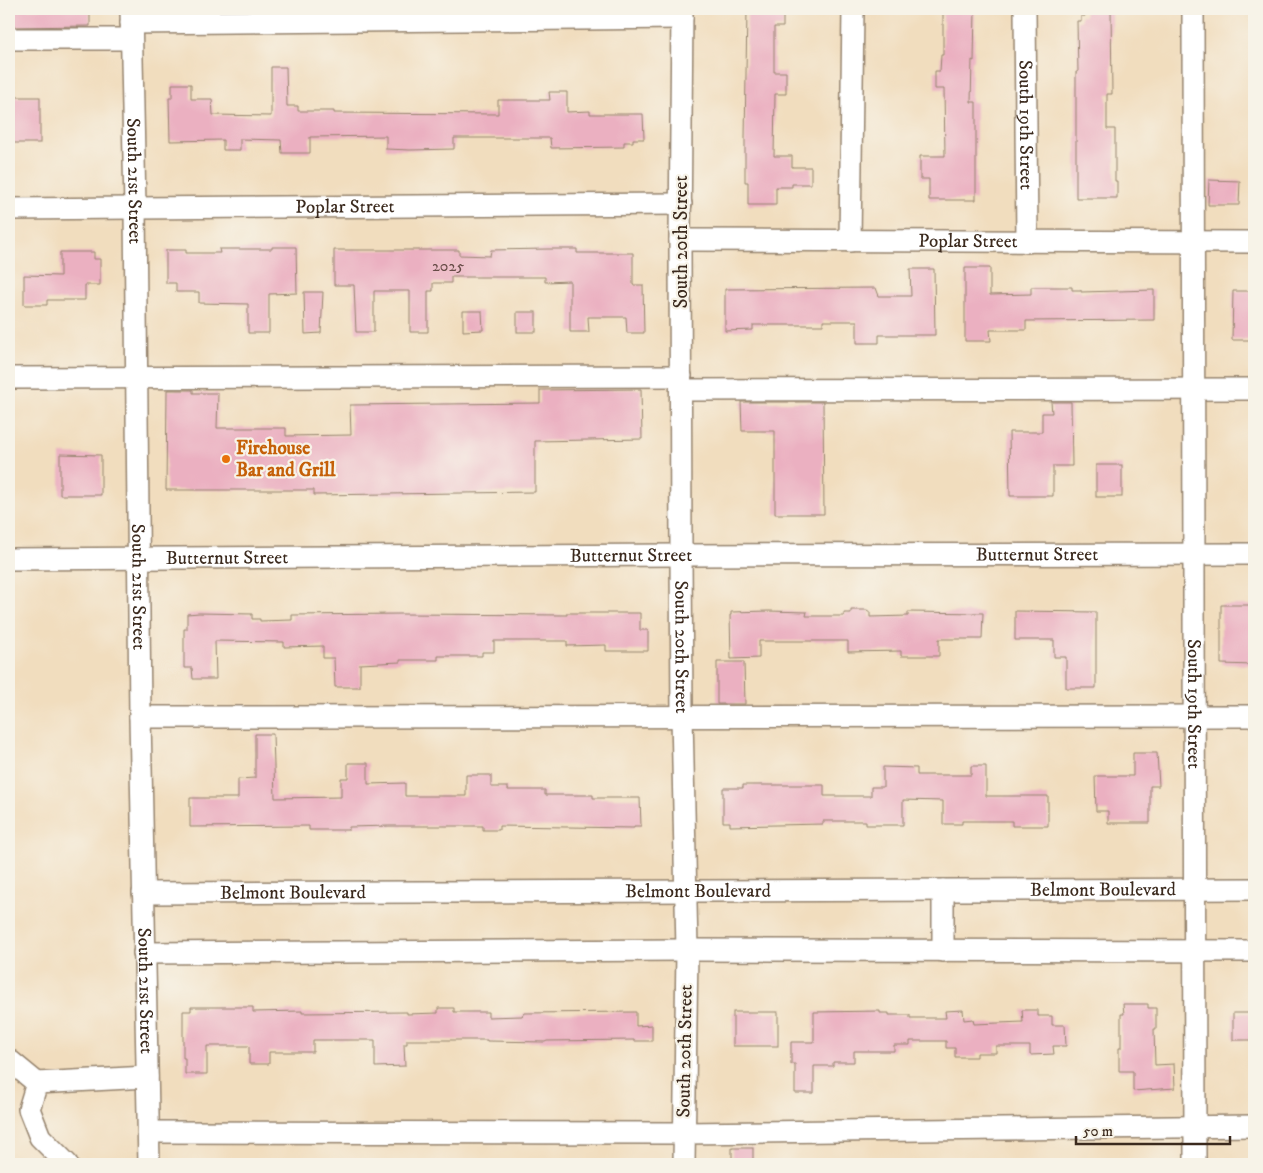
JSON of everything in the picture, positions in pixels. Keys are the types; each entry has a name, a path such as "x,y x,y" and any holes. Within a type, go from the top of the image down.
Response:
{"street":[{"path":"850,241 853,9"},
{"name":"South 19th Street","path":"1025,9 1027,242"},
{"name":"South 19th Street","path":"1193,9 1195,1164"},
{"path":"9,40 131,23 682,14"},
{"name":"South 20th Street","path":"682,14 680,383 682,716 687,950 684,1164"},
{"name":"South 21st Street","path":"131,23 135,208 140,717 149,1164"},
{"name":"Poplar Street","path":"9,209 681,204"},
{"name":"Poplar Street","path":"680,240 1254,242"},
{"path":"9,378 1254,389"},
{"name":"Butternut Street","path":"9,559 1254,554"},
{"path":"140,717 1254,716"},
{"name":"Belmont Boulevard","path":"143,893 1254,889"},
{"path":"943,890 943,951"},
{"path":"144,953 687,950 1254,951"},
{"path":"9,1060 37,1083 147,1077"},
{"path":"37,1083 29,1109 40,1137 67,1164"},
{"path":"149,1132 684,1133 1254,1126"}],"building":[{"path":"9,9 90,9 90,26 9,27"},
{"path":"747,9 783,9 783,27 774,27 774,72 786,72 786,94 775,94 774,156 792,156 792,167 811,167 811,184 792,184 792,187 776,187 776,205 748,205 748,182 745,182"},
{"path":"943,9 975,9 971,102 976,102 976,200 929,200 929,179 920,179 920,156 945,156 944,89 935,89 935,71 940,71 941,55 943,55"},
{"path":"1085,9 1111,9 1112,94 1107,94 1107,129 1115,129 1115,181 1117,181 1117,198 1076,198 1077,21 1081,21 1081,16 1085,16"},
{"path":"271,67 286,67 287,106 298,106 298,111 498,114 498,100 550,100 549,92 567,92 567,112 590,111 590,114 643,114 644,139 633,139 633,142 624,142 624,147 551,148 550,138 454,138 454,149 410,150 386,149 386,136 310,137 310,153 282,153 281,140 240,139 240,150 223,150 223,140 170,141 169,98 172,98 172,84 191,84 191,99 212,99 213,115 271,116"},
{"path":"9,97 40,97 40,143 9,143"},
{"path":"1209,180 1240,181 1239,205 1208,205"},
{"path":"272,247 296,247 297,293 269,294 269,333 248,333 248,304 199,303 199,292 176,292 176,283 166,283 166,250 186,250 186,253 220,253 219,249 272,249"},
{"path":"577,249 577,253 633,253 633,285 643,285 644,333 627,333 626,317 588,317 589,332 570,332 570,281 545,282 545,277 451,277 451,283 433,283 433,291 428,291 428,332 410,332 410,291 374,291 374,332 356,332 354,285 334,285 334,250 459,250 459,255 490,256 491,250"},
{"path":"60,252 94,252 94,259 100,259 100,285 85,285 85,300 47,300 47,305 24,305 24,275 60,276"},
{"path":"965,268 990,268 990,295 1031,294 1031,287 1072,287 1072,290 1081,290 1081,292 1154,290 1154,320 1026,321 1026,330 990,330 991,341 965,341"},
{"path":"910,269 934,269 935,335 879,335 879,343 857,343 857,321 823,321 823,325 753,325 753,330 725,331 725,289 876,288 879,296 911,296"},
{"path":"1233,291 1254,291 1254,340 1232,340"},
{"path":"304,292 323,292 321,333 305,334"},
{"path":"463,311 482,311 483,330 463,331"},
{"path":"517,312 536,312 536,332 517,332"},
{"path":"641,389 642,439 535,441 535,492 314,495 314,490 166,490 167,390 193,390 193,393 218,393 217,428 286,428 286,436 351,435 350,405 540,403 540,390"},
{"path":"741,402 823,402 824,514 775,514 775,431 742,431"},
{"path":"1051,402 1071,402 1072,466 1053,466 1053,496 1010,496 1009,432 1042,432 1042,413 1052,413"},
{"path":"60,454 101,455 101,495 60,495"},
{"path":"1096,465 1122,465 1122,497 1096,497"},
{"path":"1221,605 1254,605 1254,665 1221,664"},
{"path":"851,610 867,610 870,612 870,617 908,616 908,612 983,613 982,639 939,639 939,656 901,656 901,651 848,652 848,641 759,641 759,658 731,659 731,612 807,612 806,616 844,616 844,613 851,613"},
{"path":"1015,611 1096,612 1096,688 1066,688 1066,657 1054,657 1054,640 1015,640"},
{"path":"567,613 640,613 640,630 648,630 648,651 606,651 606,645 567,646 567,641 494,641 494,652 482,652 482,656 438,656 438,660 400,660 400,662 360,664 360,687 335,687 334,658 323,658 323,646 284,647 284,642 215,641 216,679 193,679 192,668 184,668 184,629 187,629 187,614 252,614 252,619 260,619 260,621 292,620 292,615 567,615"},
{"path":"717,662 744,662 745,704 717,704"},
{"path":"255,734 273,734 275,798 341,797 341,778 348,778 348,763 368,763 368,784 405,783 405,796 466,796 466,775 491,775 491,787 508,787 508,790 545,790 545,795 593,795 593,798 640,798 641,826 634,826 634,828 499,826 499,830 483,830 483,826 349,827 349,830 309,830 309,826 190,827 190,798 238,798 238,779 255,778"},
{"path":"1133,753 1157,753 1159,786 1150,786 1150,823 1108,823 1108,811 1096,811 1095,776 1133,776"},
{"path":"971,766 986,766 986,796 1048,796 1048,826 1012,826 1012,821 962,821 962,824 943,824 943,801 903,800 903,825 866,825 866,821 823,821 823,824 730,826 730,822 723,822 723,788 743,788 743,785 824,785 824,796 871,796 871,787 883,787 883,767 917,768 917,775 971,775"},
{"path":"1123,1004 1148,1004 1148,1008 1156,1008 1156,1029 1154,1029 1155,1065 1174,1064 1175,1088 1133,1091 1133,1071 1119,1071 1121,1014 1124,1014"},
{"path":"191,1007 253,1007 253,1012 407,1012 407,1014 438,1013 438,1008 454,1008 454,1012 488,1012 488,1017 522,1016 524,1013 636,1012 636,1026 652,1025 652,1041 407,1040 407,1044 404,1044 405,1066 375,1067 375,1040 313,1040 313,1052 269,1052 269,1064 249,1064 249,1046 207,1046 207,1074 185,1074 183,1011 191,1011"},
{"path":"963,1010 964,1020 973,1019 974,1024 1023,1022 1022,1010 1038,1010 1038,1016 1052,1016 1052,1025 1065,1025 1066,1046 1053,1046 1054,1054 1030,1055 1030,1046 996,1046 996,1053 977,1053 977,1057 955,1057 955,1048 946,1048 946,1041 910,1041 910,1045 894,1045 894,1051 854,1051 854,1062 833,1062 833,1066 814,1066 814,1093 795,1093 795,1064 791,1064 791,1042 814,1042 814,1012 880,1011 880,1013 889,1013 889,1015 910,1015 910,1018 946,1018 945,1011"},
{"path":"733,1012 778,1012 778,1046 733,1046"},
{"path":"1233,1013 1254,1013 1254,1040 1233,1040"},
{"path":"732,1148 753,1148 753,1164 732,1164"}],"place":[{"name":"Firehouse Bar and Grill","path":"226,459"}]}
